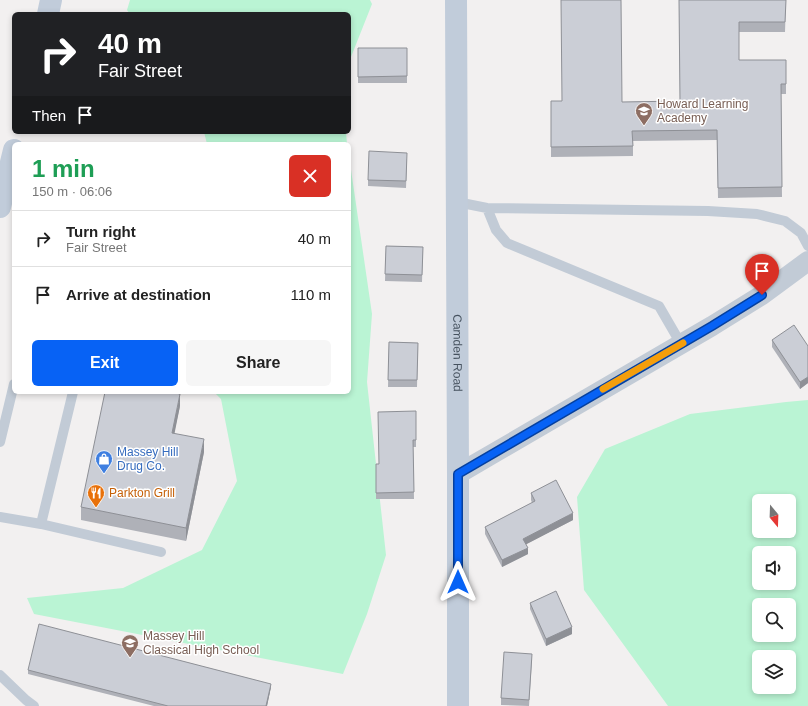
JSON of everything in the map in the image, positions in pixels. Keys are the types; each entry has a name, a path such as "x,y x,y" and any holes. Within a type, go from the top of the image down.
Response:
{"street":[{"path":"48,12 51,0"},
{"name":"Camden Road","path":"456,0 458,706"},
{"path":"0,207 12,158"},
{"path":"458,474 762,295 808,262"}],"lane":[{"path":"457,202 487,208 756,214 786,221 801,233 808,246"},
{"path":"487,208 496,230 507,243 659,306 681,344"},
{"path":"0,442 12,392"},
{"path":"41,524 73,394"},
{"path":"0,516 161,552"},
{"path":"0,675 34,706"}],"green space":[{"path":"130,0 370,0 372,4 351,57 351,12 128,12 127,10"},
{"path":"204,134 346,134 347,142 206,142"},
{"path":"351,170 372,314 367,382 386,555 367,614 343,674 34,614 27,598 123,588 202,550 237,481 221,399 216,394 351,394"},
{"path":"808,400 808,706 668,706 584,590 577,497 605,449 690,414"}],"building":[{"path":"561,0 621,0 622,102 680,101 679,0 786,0 785,22 739,22 739,60 786,60 786,84 781,84 782,187 718,188 717,130 632,131 633,146 551,147 551,101 562,101"},
{"path":"358,48 407,48 407,76 358,77"},
{"path":"369,151 407,153 406,181 368,180"},
{"path":"386,246 423,247 422,275 385,274"},
{"path":"794,325 808,346 808,377 800,382 772,340"},
{"path":"389,342 418,343 417,380 388,380"},
{"path":"105,394 180,394 172,433 204,439 186,528 81,507"},
{"path":"416,411 416,440 413,440 414,492 376,493 376,464 379,464 378,412"},
{"path":"556,480 573,513 523,539 528,548 502,560 485,527 535,501 531,493"},
{"path":"556,591 572,627 546,639 530,603"},
{"path":"39,624 271,684 266,706 168,706 28,670"},
{"path":"504,652 532,654 529,700 501,698"}],"slow traffic":[{"path":"603,389 683,343"}],"place":[{"name":"Howard Learning Academy","path":"644,126"},
{"name":"Massey Hill Drug Co.","path":"104,474"},
{"name":"Parkton Grill","path":"96,508"},
{"name":"Massey Hill Classical High School","path":"130,658"}],"route":[{"path":"458,582 458,474 712,326 762,295"}]}
